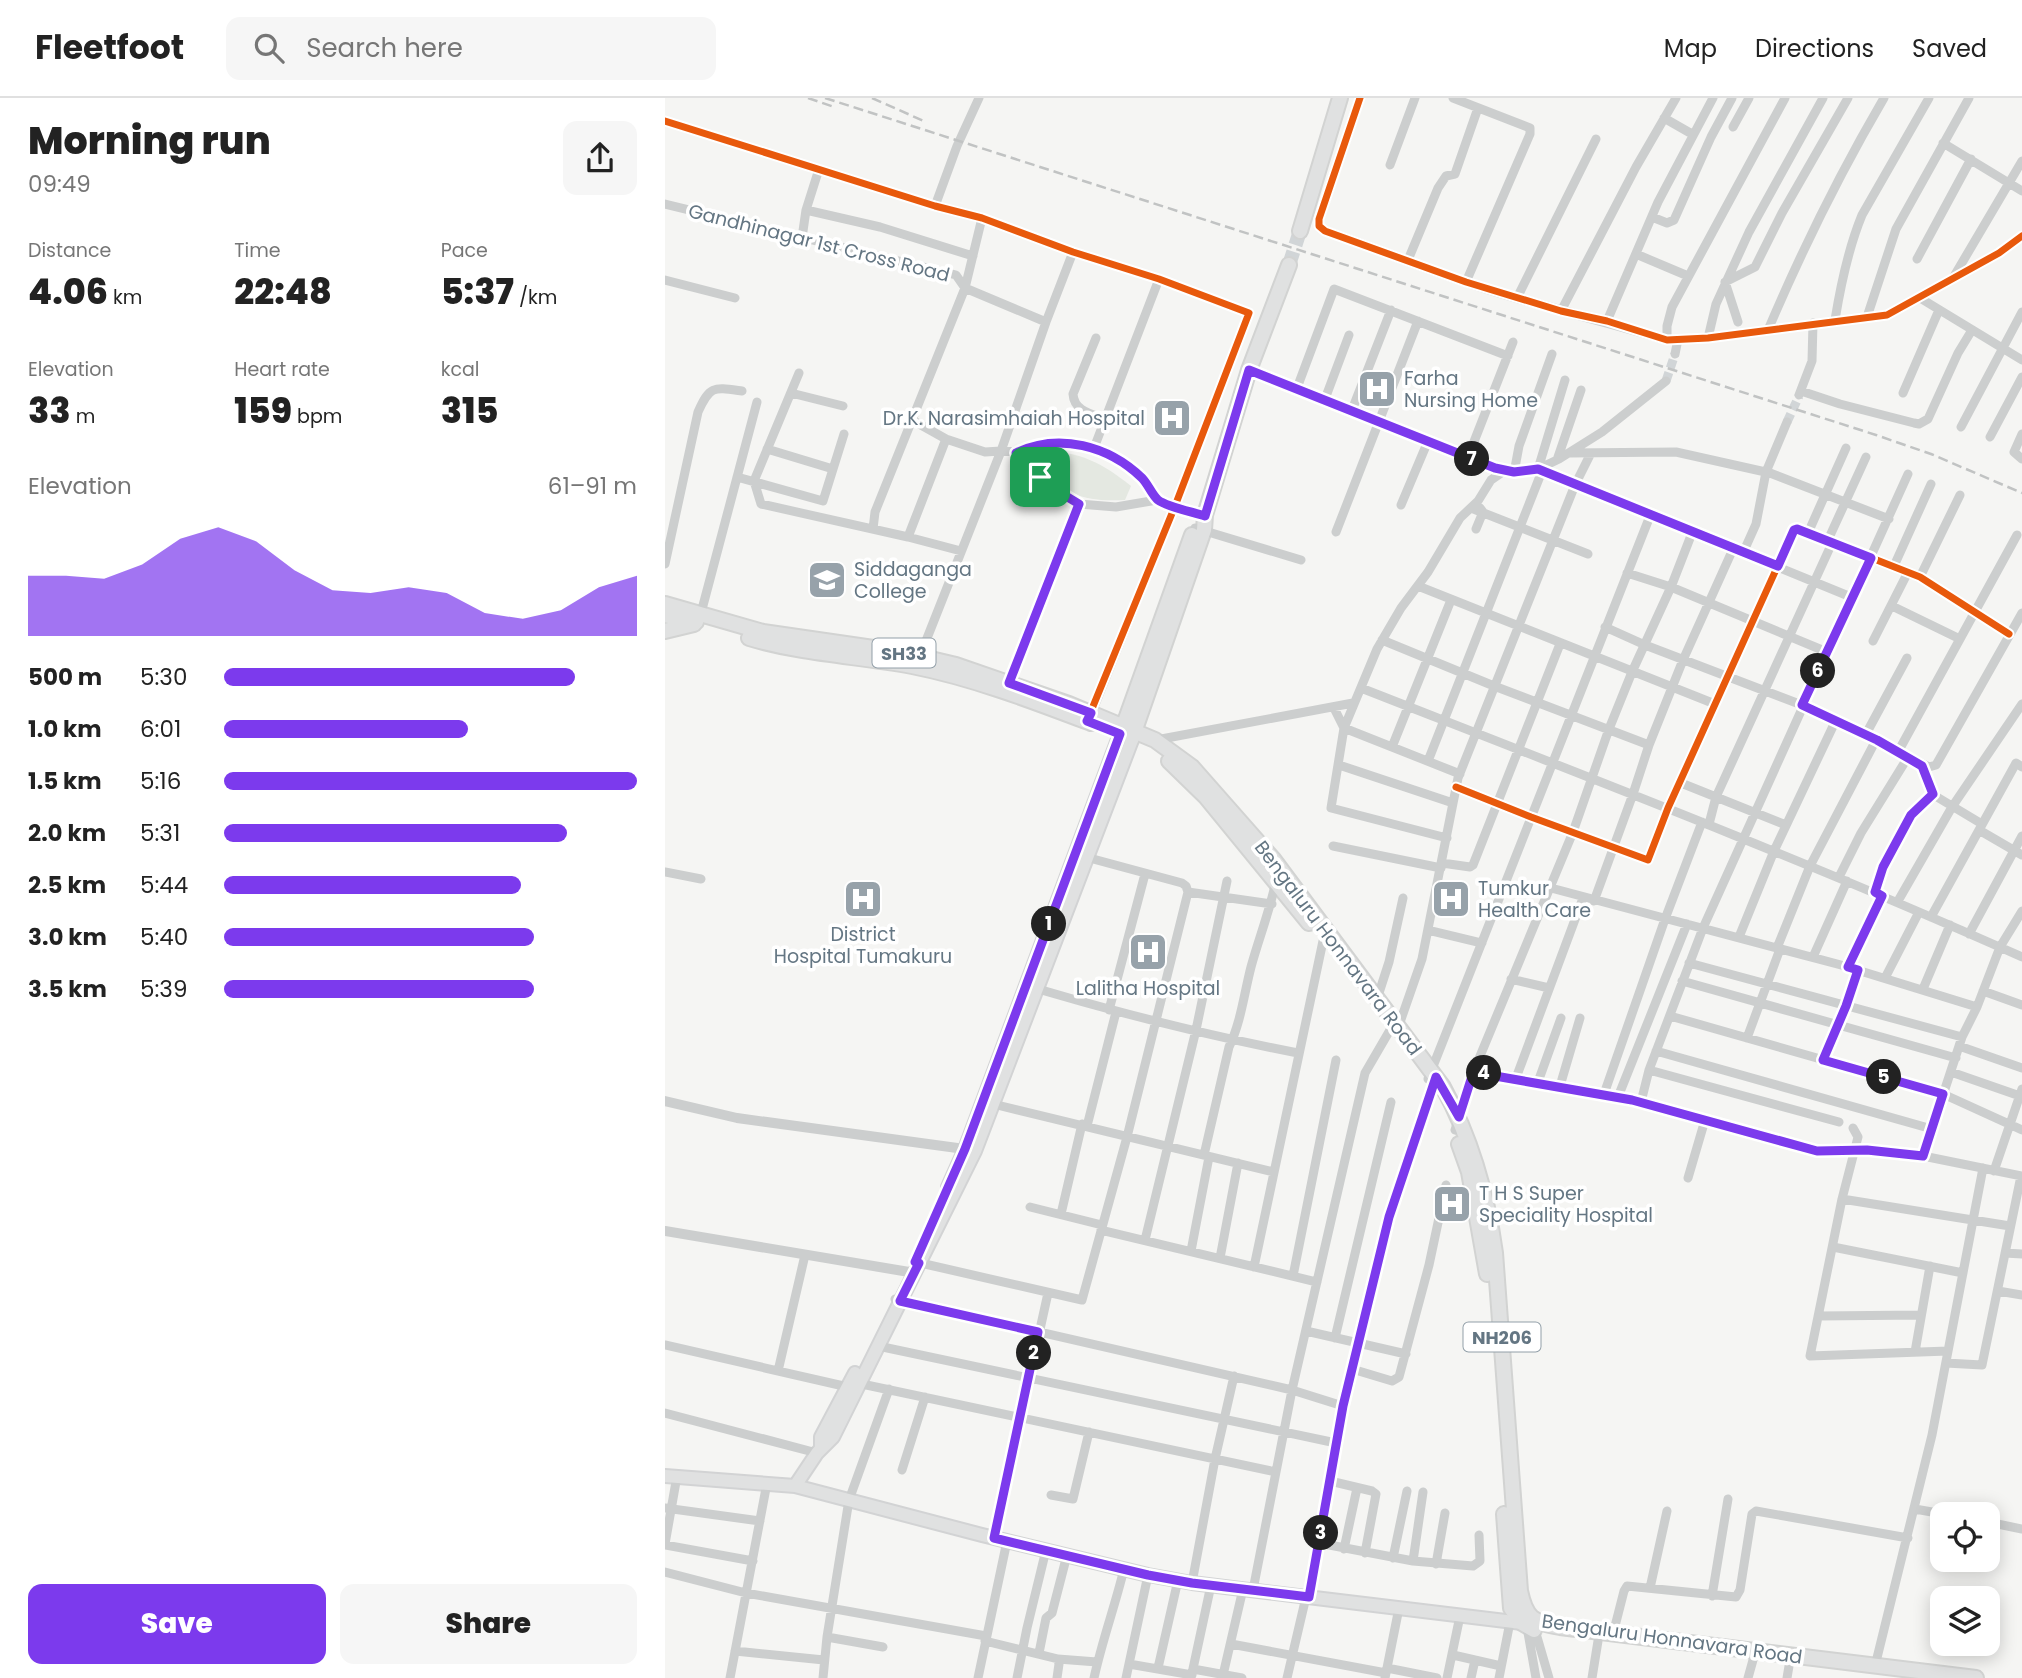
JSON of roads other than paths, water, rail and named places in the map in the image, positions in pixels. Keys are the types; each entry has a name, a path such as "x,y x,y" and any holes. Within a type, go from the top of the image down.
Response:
{"main road":[{"path":"1300,230 1340,98"},
{"path":"970,1150 1128,733 1201,524 1249,370 1289,265"},
{"name":"SH33","path":"665,604 787,647 913,666 1089,717"},
{"name":"SH33","path":"665,615 700,618 763,632 920,656 956,665 1009,683 1128,733"},
{"path":"665,631 700,618"},
{"name":"Bengaluru Honnavara Road","path":"1128,733 1155,740 1192,767 1224,802 1273,859 1338,954 1377,999 1394,1029"},
{"name":"NH206","path":"1128,733 1184,774 1276,881 1323,941 1338,954 1432,1078 1457,1124 1486,1257 1504,1445 1511,1608 1525,1624"},
{"path":"795,1486 819,1450 833,1437 852,1384 915,1267 993,1104 1038,989 1082,855"},
{"path":"852,1384 878,1346 897,1300"},
{"path":"671,1476 795,1486 1000,1539 1192,1583 1525,1624 1598,1641 1753,1660 1788,1672 1896,1678"},
{"name":"Bengaluru Honnavara Road","path":"1525,1624 1976,1678"}],"street":[{"path":"935,206 957,146 979,98"},
{"path":"1360,98 1318,219 1319,226 1325,231 1466,282 1561,311 1672,340 1708,338 1887,315 1999,253 2022,236"},
{"path":"1390,165 1415,98"},
{"path":"1453,98 1530,128 1530,134 1466,282"},
{"path":"1561,311 1636,167 1676,98"},
{"path":"1607,321 1652,217 1692,134 1713,98"},
{"path":"1652,217 1667,223 1674,220 1711,137 1732,98"},
{"path":"1733,127 1748,98"},
{"path":"1675,354 1667,326 1672,307 1785,98"},
{"path":"1708,338 1712,317 1725,282 1749,232 1823,98"},
{"path":"1725,282 1755,267 1782,213 1848,98"},
{"path":"1768,330 1794,268 1845,165 1884,98"},
{"path":"1835,320 1842,272 1854,234 1929,98"},
{"path":"1867,317 1896,229 1969,98"},
{"path":"1408,260 1438,188 1446,176 1455,174 1478,107"},
{"path":"1664,118 1692,134"},
{"path":"665,121 935,206 982,218 1249,313 1175,506 1089,717"},
{"path":"1328,138 1340,155"},
{"path":"1517,298 1596,139"},
{"path":"1943,142 2022,191"},
{"path":"1917,259 1971,159"},
{"path":"1952,279 2022,161"},
{"path":"801,238 806,210 819,169"},
{"name":"Gandhinagar 1st Cross Road","path":"665,204 956,275 965,288 1046,322"},
{"path":"806,210 880,226 974,256"},
{"path":"873,529 875,512 965,288 982,218"},
{"path":"920,656 1001,451 1073,252"},
{"path":"1636,254 1688,276"},
{"path":"1094,448 1159,279"},
{"path":"665,280 735,298"},
{"path":"1725,282 1738,322"},
{"path":"1297,388 1334,289 1508,356"},
{"path":"1920,298 2022,360"},
{"path":"1352,410 1391,310"},
{"path":"1903,393 1939,310"},
{"path":"1961,427 2022,312"},
{"path":"1336,532 1419,321"},
{"path":"1813,323 1812,361 1800,393 1919,424 1928,419 1958,353 1972,330"},
{"path":"1325,400 1349,335"},
{"path":"1096,338 1073,394 1073,402 1077,408 1105,419"},
{"path":"1468,457 1513,342"},
{"path":"1514,472 1519,446 1552,355"},
{"path":"1249,370 1504,471 1514,472 1540,470 1569,453 1602,432 1666,382"},
{"path":"799,373 754,481 761,504 961,551"},
{"path":"1990,438 2022,377"},
{"path":"1428,761 1520,526 1540,470 1565,380"},
{"path":"665,564 698,412 705,396 711,390 720,388 742,391"},
{"path":"1557,460 1581,390"},
{"path":"791,393 843,406"},
{"path":"700,618 757,402"},
{"path":"912,420 946,439 985,452 1016,453 1052,443 1094,448 1125,464 1141,478 1157,500"},
{"path":"1743,553 1756,524 1766,472 1787,422"},
{"path":"737,477 823,501 844,435"},
{"path":"2022,435 2014,452 2022,459"},
{"path":"908,537 946,439"},
{"path":"1401,505 1428,441"},
{"path":"1808,533 1846,448"},
{"path":"767,449 833,469"},
{"path":"1569,453 1676,452 1766,472 1889,519"},
{"path":"1016,453 1046,484 1079,504 1115,507 1157,500 1175,506 1201,524 1301,561"},
{"path":"1223,1675 1248,1589 1276,1472 1292,1390 1365,1073 1394,1029 1422,959 1460,774 1575,485 1591,453"},
{"path":"1604,1094 1665,919 1716,797 1815,583 1866,457"},
{"path":"1540,470 1851,597"},
{"path":"1447,838 1331,808 1344,727 1382,640 1460,518 1474,505 1491,480 1504,471"},
{"path":"1641,1102 1649,1070 1703,928 1908,474"},
{"path":"1894,566 1931,484"},
{"path":"1920,578 1960,495"},
{"path":"1009,683 1079,504"},
{"path":"1474,505 1483,512 1588,554"},
{"path":"1476,529 1483,512"},
{"path":"1287,1678 1308,1597 1343,1406 1389,1217 1432,1078 1482,943 1650,516"},
{"path":"1456,787 1648,860 1668,808 1794,530 1908,572 2009,634"},
{"path":"1457,1124 1473,1073 1573,832 1609,729 1692,533"},
{"path":"1898,752 2017,535"},
{"path":"1594,901 1649,745 1683,660 1733,549"},
{"path":"1873,641 1908,572"},
{"path":"1627,573 1709,602 1827,652"},
{"path":"1417,586 1715,704"},
{"path":"1392,747 1451,600"},
{"path":"1892,606 1960,639"},
{"path":"1605,627 1802,705 1866,734 1922,766 1929,767 1936,765 2022,614"},
{"path":"1382,640 1649,745"},
{"path":"1333,846 1441,865 1473,866 1560,643"},
{"path":"1866,734 1907,658"},
{"path":"1361,688 1554,762 1898,901 2022,957"},
{"path":"1155,740 1353,703"},
{"path":"1898,901 1952,807 2022,704"},
{"path":"1333,708 1344,727 1460,774"},
{"path":"1739,937 1774,851 1835,722"},
{"path":"1747,1038 1810,866 1877,740"},
{"path":"1813,957 1861,833 1908,757"},
{"path":"1931,917 2016,763 2022,767"},
{"path":"1339,765 1453,803"},
{"path":"1922,766 1933,794 2018,853"},
{"path":"1681,783 1786,825"},
{"path":"1823,1060 1846,1006 1853,968 1879,894 1883,867 1911,815 1933,794"},
{"path":"1969,933 2018,853 2022,836"},
{"path":"665,1231 805,1255 915,1267 1082,1300 1127,1137 1188,892 1182,883 1082,855"},
{"path":"665,872 702,878"},
{"path":"1061,1214 1145,874"},
{"path":"1146,1240 1196,1030 1227,881"},
{"path":"1191,1251 1206,1156 1232,1040 1261,933 1272,904 1276,881"},
{"path":"1551,888 1853,968 1977,1007"},
{"path":"1188,892 1272,904"},
{"path":"1377,999 1389,962 1403,898"},
{"path":"1516,1078 1583,898"},
{"path":"1923,1156 1961,1042 2000,947 2022,911"},
{"path":"1885,978 1919,912"},
{"path":"1618,1097 1687,924"},
{"path":"1923,989 1950,925"},
{"path":"1428,930 1482,943"},
{"path":"1254,1267 1323,941"},
{"path":"1689,963 1846,1006 1961,1042 2022,1068"},
{"path":"1511,979 1549,988"},
{"path":"1682,981 1955,1058"},
{"path":"1038,989 1113,1011 1298,1053"},
{"path":"1983,991 2022,1005"},
{"path":"1669,1016 1943,1094 2022,1130"},
{"path":"1538,1082 1561,1018"},
{"path":"1560,1086 1580,1018"},
{"path":"1656,1051 1932,1129"},
{"path":"1293,1276 1336,1060"},
{"path":"1649,1070 1839,1122"},
{"path":"1951,1072 2021,1093 1994,1171"},
{"path":"1473,1073 1516,1078 1641,1102 1817,1151 1867,1150 1923,1156 2021,1176 1982,1365 1946,1363"},
{"path":"665,1101 737,1118 970,1150"},
{"path":"1335,1338 1391,1102"},
{"path":"993,1104 1274,1172"},
{"path":"1688,1178 1705,1120"},
{"path":"1853,1128 1858,1137 1842,1199 1810,1356 1948,1351"},
{"path":"1220,1258 1238,1163"},
{"path":"1875,1666 1932,1435 1983,1168"},
{"path":"1352,1369 1395,1380 1399,1377 1429,1265 1446,1185"},
{"path":"1842,1199 2010,1226"},
{"path":"1030,1207 1146,1240 1317,1282"},
{"path":"1833,1247 1963,1273"},
{"path":"2005,1252 2022,1254"},
{"path":"778,1371 805,1255"},
{"path":"1915,1352 1930,1266"},
{"path":"1998,1290 2022,1295"},
{"path":"978,1678 1020,1417 1048,1293"},
{"path":"897,1300 1234,1376 1343,1406"},
{"path":"1819,1316 1921,1315"},
{"path":"1306,1331 1406,1354"},
{"path":"665,1345 778,1371 888,1389 1276,1472"},
{"path":"878,1346 1336,1443"},
{"path":"1192,1583 1215,1459 1234,1376"},
{"path":"823,1678 849,1500 888,1389"},
{"path":"902,1470 925,1397"},
{"path":"665,1413 819,1450"},
{"path":"1051,1495 1073,1499 1089,1432"},
{"path":"671,1476 665,1545 753,1561"},
{"path":"1330,1482 1376,1494 1365,1553"},
{"path":"730,1678 768,1483"},
{"path":"1344,1549 1357,1488"},
{"path":"1394,1558 1407,1491"},
{"path":"1413,1561 1423,1492"},
{"path":"1712,1596 1728,1499"},
{"path":"668,1508 760,1521"},
{"path":"1915,1508 1930,1511"},
{"path":"1650,1588 1667,1511"},
{"path":"1613,1634 1625,1588 1650,1588 1732,1598 1738,1595 1752,1514 1756,1511 1908,1538"},
{"path":"1436,1564 1445,1513"},
{"path":"2000,1524 2022,1529"},
{"path":"1319,1543 1413,1561 1473,1566 1479,1564 1479,1535"},
{"path":"1017,1678 1046,1550"},
{"path":"1039,1653 1067,1555"},
{"path":"1094,1678 1124,1569"},
{"path":"665,1572 746,1594 986,1639 1058,1659 1097,1662"},
{"path":"1125,1678 1148,1575"},
{"path":"1158,1668 1178,1580"},
{"path":"1192,1674 1211,1585"},
{"path":"1386,1673 1399,1608"},
{"path":"1447,1678 1460,1616"},
{"path":"1499,1678 1501,1666 1525,1624"},
{"path":"1525,1624 1536,1678"},
{"path":"1525,1624 1549,1678"},
{"path":"827,1637 883,1647"},
{"path":"1592,1678 1598,1641"},
{"path":"1231,1644 1386,1673 1437,1678"},
{"path":"735,1651 824,1660"},
{"path":"1453,1655 1501,1666"},
{"path":"1057,1678 1058,1659"},
{"path":"1471,1678 1475,1660"},
{"path":"1748,1678 1753,1660"},
{"path":"1129,1664 1192,1674 1242,1678"}],"tunnel":[{"path":"1289,265 1300,231"},
{"path":"1666,381 1675,354"},
{"path":"1787,422 1799,396"}],"railway":[{"path":"808,98 834,107"},
{"path":"825,98 1876,435 1931,454 2022,493"},
{"path":"872,98 926,122"}],"place":[{"name":"Farha Nursing Home","path":"1377,389"},
{"name":"Dr.K. Narasimhaiah Hospital","path":"1172,418"},
{"name":"Siddaganga College","path":"827,580"},
{"name":"District Hospital Tumakuru","path":"863,899"},
{"name":"Tumkur Health Care","path":"1451,899"},
{"name":"Lalitha Hospital","path":"1148,952"},
{"name":"T H S Super Speciality Hospital","path":"1452,1204"}]}
